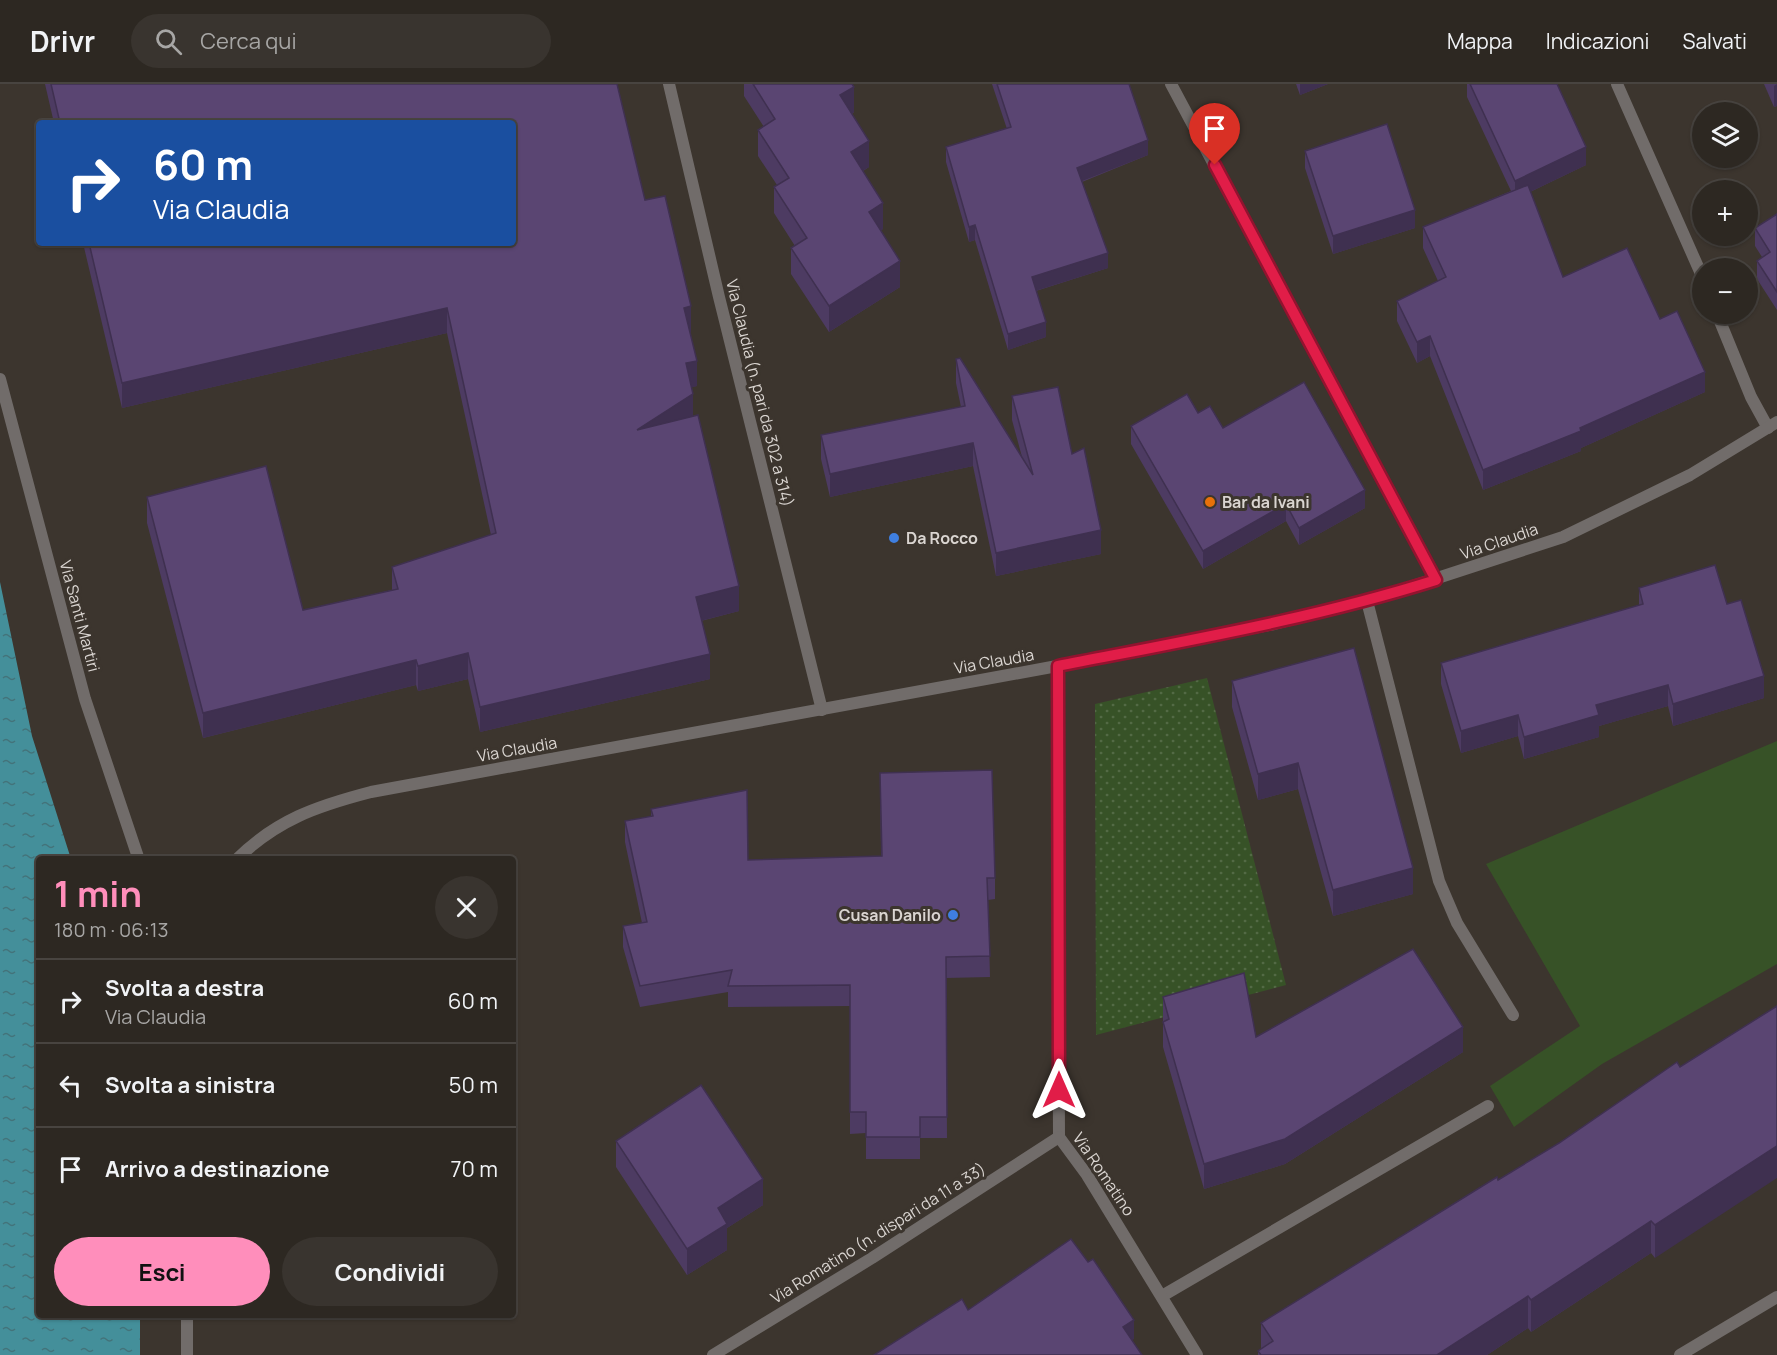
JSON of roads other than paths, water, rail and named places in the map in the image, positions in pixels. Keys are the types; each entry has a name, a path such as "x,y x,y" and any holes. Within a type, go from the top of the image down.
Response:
{"street":[{"name":"Via Claudia (n. pari da 302 a 314)","path":"669,84 718,297 822,710"},
{"path":"1172,84 1436,580"},
{"path":"1617,84 1694,258"},
{"path":"1722,324 1750,397 1772,425"},
{"name":"Via Santi Martiri","path":"0,379 85,699 138,856"},
{"name":"Via Claudia","path":"240,856 252,844 282,823 318,806 371,792 1058,666 1274,624 1367,601 1436,580 1573,532 1690,475 1772,425"},
{"path":"1367,601 1439,881 1457,923 1513,1015"},
{"name":"Via Romatino","path":"1058,666 1059,1137 1087,1175 1197,1355"},
{"path":"1162,1296 1488,1106"},
{"name":"Via Romatino (n. dispari da 11 a 33)","path":"713,1355 872,1258 1059,1137"},
{"path":"1680,1355 1777,1297"},
{"path":"187,1318 187,1355"}],"water":[{"path":"0,582 32,736 70,856 36,856 36,1318 140,1318 140,1355 0,1355"}],"place":[{"name":"Bar da Ivani","path":"1210,502"},
{"name":"Da Rocco","path":"894,538"},
{"name":"Cusan Danilo","path":"953,915"}]}
